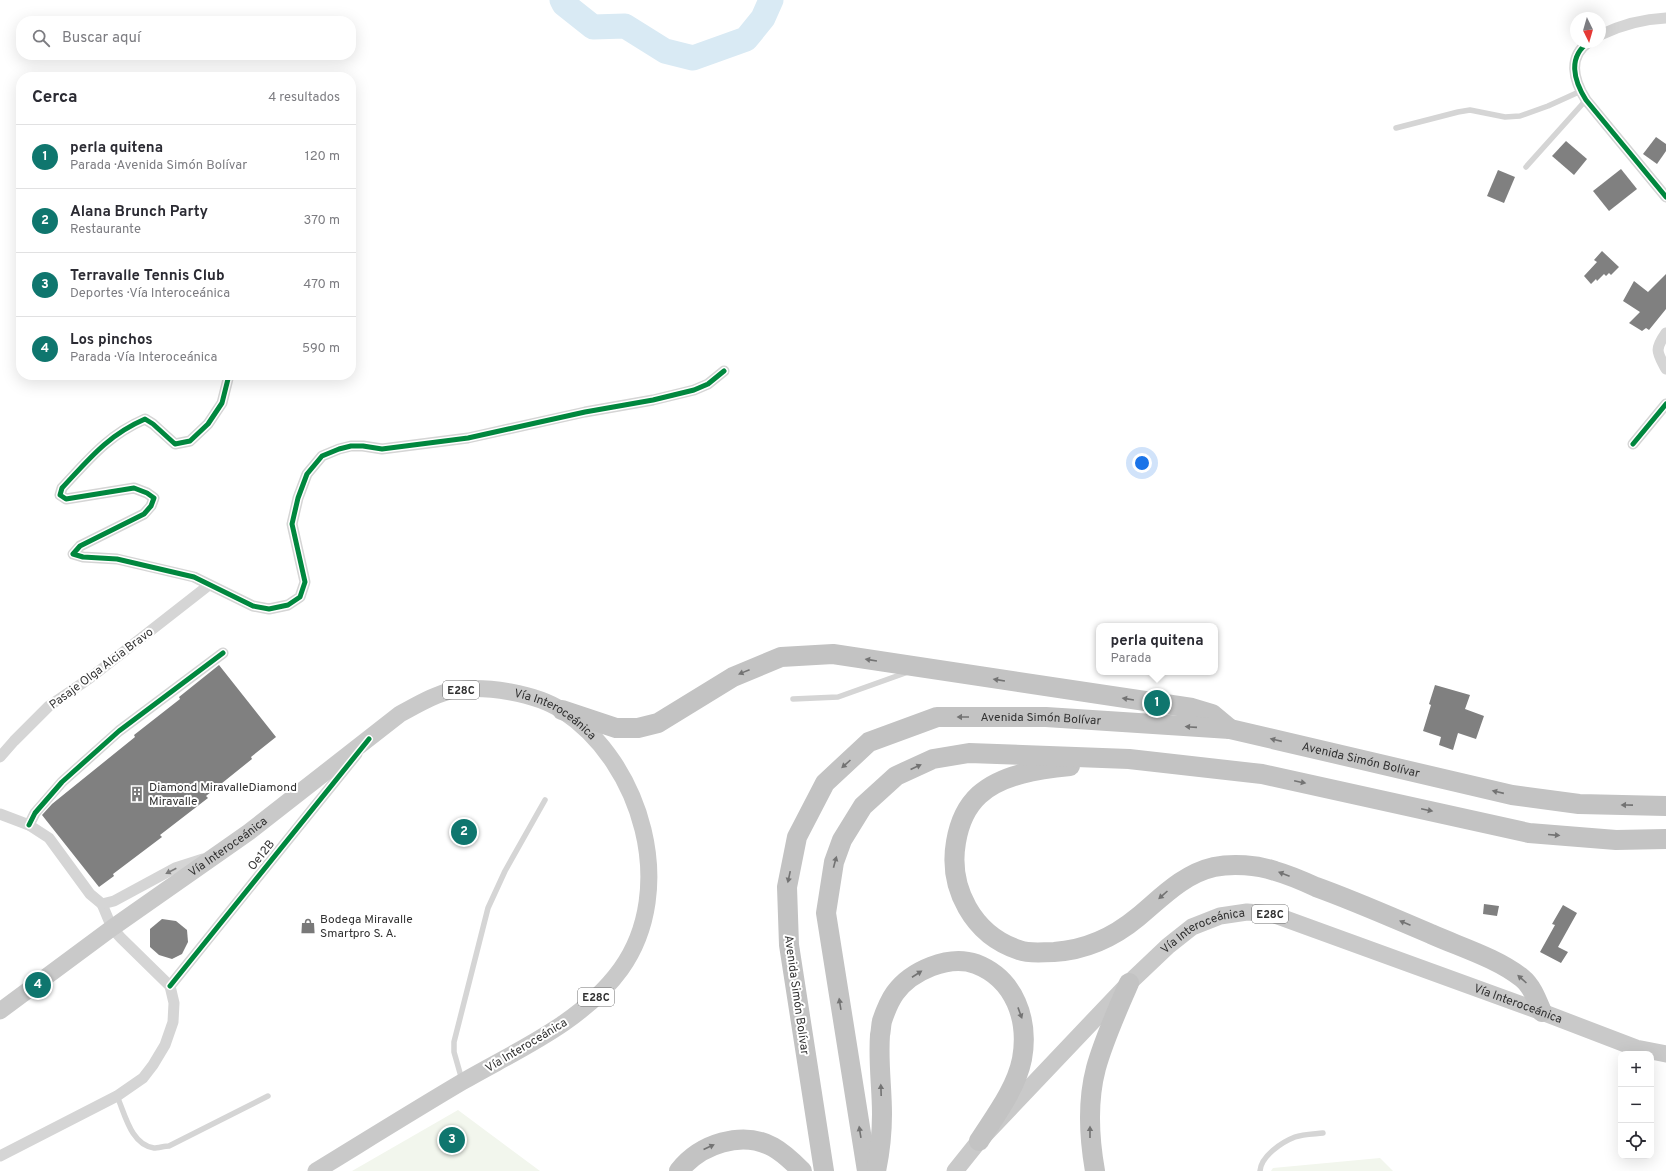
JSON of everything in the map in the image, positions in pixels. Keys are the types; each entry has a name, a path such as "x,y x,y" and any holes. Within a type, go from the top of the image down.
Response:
{"highway":[{"path":"562,710 616,728 638,728 658,723 734,677 781,657 833,654 1192,708 1212,714 1230,729"},
{"name":"Avenida Simón Bolívar","path":"824,1171 789,945 787,887 797,836 825,783 869,742 937,717 1046,716 1230,729 1512,795 1579,804 1666,806"},
{"path":"866,1171 826,913 834,862 842,840 863,806 896,776 933,759 970,753 1129,759 1262,774 1529,832 1616,840 1666,839"},
{"path":"1129,759 1048,768 1022,774 997,783 979,795 966,812 958,830 954,854 954,874 968,910 983,928 1000,942 1020,951 1039,953 1061,951 1086,946 1110,936 1129,923 1174,885 1195,874 1215,867 1245,865 1275,871 1351,900 1504,967 1524,980 1533,992 1542,1012"},
{"path":"876,1171 880,1148 882,1114 879,1047 882,1021 895,994 906,982 921,971 942,963 961,962 974,964 987,969 1000,979 1011,992 1024,1027 1022,1060 1015,1080 979,1142"},
{"path":"1094,1171 1090,1143 1090,1109 1096,1069 1107,1036 1129,983"},
{"path":"679,1171 697,1154 713,1145 734,1140 753,1141 773,1147 791,1160 802,1171"}],"main road":[{"name":"Vía Interoceánica","path":"0,1011 112,928 220,853 400,714 425,701 453,690 487,690 518,693 544,701 562,710 582,726 613,760 626,782 638,809 647,859 648,884 643,921 634,947 621,968 603,992 582,1010 555,1029 463,1082 316,1171"},
{"name":"Vía Interoceánica","path":"955,1171 979,1142 1129,983 1168,946 1192,926 1220,916 1248,912 1272,914 1542,1012 1636,1048 1666,1054"}],"street":[{"path":"1606,32 1625,24 1648,18 1666,18"},
{"path":"1582,48 1576,58 1574,70 1583,96 1666,197"},
{"path":"1666,333 1658,347 1657,353 1666,369"},
{"path":"228,380 222,403 208,424 190,441 175,444 153,424 145,419 127,427 100,448 62,488 60,495 66,498 134,488 147,493 154,498 151,506 144,514 80,546 73,554 83,557 117,559 194,578 253,606 269,609 288,605 300,597 305,582 292,524 298,498 307,474 322,456 339,449 363,446 382,449 468,438 585,412 653,400 694,390 708,384 724,371"},
{"path":"1633,444 1666,404"},
{"name":"Pasaje Olga Alcia Bravo","path":"0,757 49,706 90,678 209,585"},
{"path":"29,825 35,813 62,782 119,731 223,653"},
{"name":"Oe12B","path":"170,986 236,902 369,739"},
{"path":"0,814 29,825 49,838 90,894 102,904 112,928 170,986 174,1003 173,1022 165,1045 143,1078 117,1096 0,1156"},
{"path":"102,904 114,900 175,868 220,853"}],"lane":[{"path":"1396,128 1470,110 1505,117 1520,116 1583,96"},
{"path":"1526,167 1583,96"},
{"path":"793,699 838,697 920,668"},
{"path":"463,1082 454,1052 454,1042 488,908 504,871 545,800"},
{"path":"117,1096 135,1138 154,1148 169,1146 268,1096"},
{"path":"1260,1171 1260,1168 1270,1152 1276,1148 1295,1137 1323,1133"}],"shaded area":[{"path":"458,1110 540,1171 352,1171"},
{"path":"1380,1158 1393,1171 1271,1171 1273,1168"}],"building":[{"path":"1656,137 1666,144 1666,151 1657,164 1643,154"},
{"path":"1566,141 1587,159 1574,175 1552,156"},
{"path":"1621,169 1637,189 1609,211 1593,191"},
{"path":"1498,170 1515,177 1504,203 1487,196"},
{"path":"1602,251 1619,267 1611,275 1609,273 1606,276 1604,274 1597,281 1596,279 1591,284 1584,276 1597,262 1594,260"},
{"path":"1666,274 1666,309 1649,330 1646,328 1642,331 1629,323 1640,312 1623,301 1634,281 1648,292"},
{"path":"219,665 276,737 251,757 252,759 206,796 208,798 160,835 162,837 113,874 114,876 99,887 42,815 52,804 135,737 134,735 180,699 179,697"},
{"path":"1435,685 1470,695 1465,709 1484,716 1476,739 1458,733 1453,750 1439,745 1441,737 1423,731"},
{"path":"1484,904 1499,906 1497,916 1483,914"},
{"path":"1563,905 1577,913 1558,947 1568,952 1561,963 1540,952 1555,925 1552,924"},
{"path":"162,919 176,921 187,930 188,942 182,954 172,959 159,955 150,947 150,929"}],"waterway":[{"path":"562,0 564,4 593,27 625,26 665,51 693,58 746,39 763,18 771,0"}],"cycle path":[{"path":"1582,48 1575,62 1576,77 1582,93 1586,100 1666,197"},
{"path":"228,380 222,403 208,424 190,441 175,444 153,424 145,419 120,432 110,440 90,458 62,488 60,495 66,499 134,488 147,493 154,498 151,506 144,514 80,546 73,554 83,557 117,559 194,577 253,606 269,609 288,605 300,597 305,582 292,524 298,498 307,474 322,456 351,446 382,449 468,438 585,412 653,400 694,390 708,384 724,371"},
{"path":"1633,444 1666,404"},
{"path":"29,825 35,813 62,782 119,731 223,653"},
{"path":"170,986 369,739"}],"place":[{"name":"perla quitena","path":"1157,703"},
{"name":"Diamond MiravalleDiamond Miravalle","path":"137,794"},
{"name":"Alana Brunch Party","path":"464,832"},
{"name":"Bodega Miravalle Smartpro S. A.","path":"308,926"},
{"name":"Los pinchos","path":"38,985"},
{"name":"Terravalle Tennis Club","path":"452,1140"}]}
